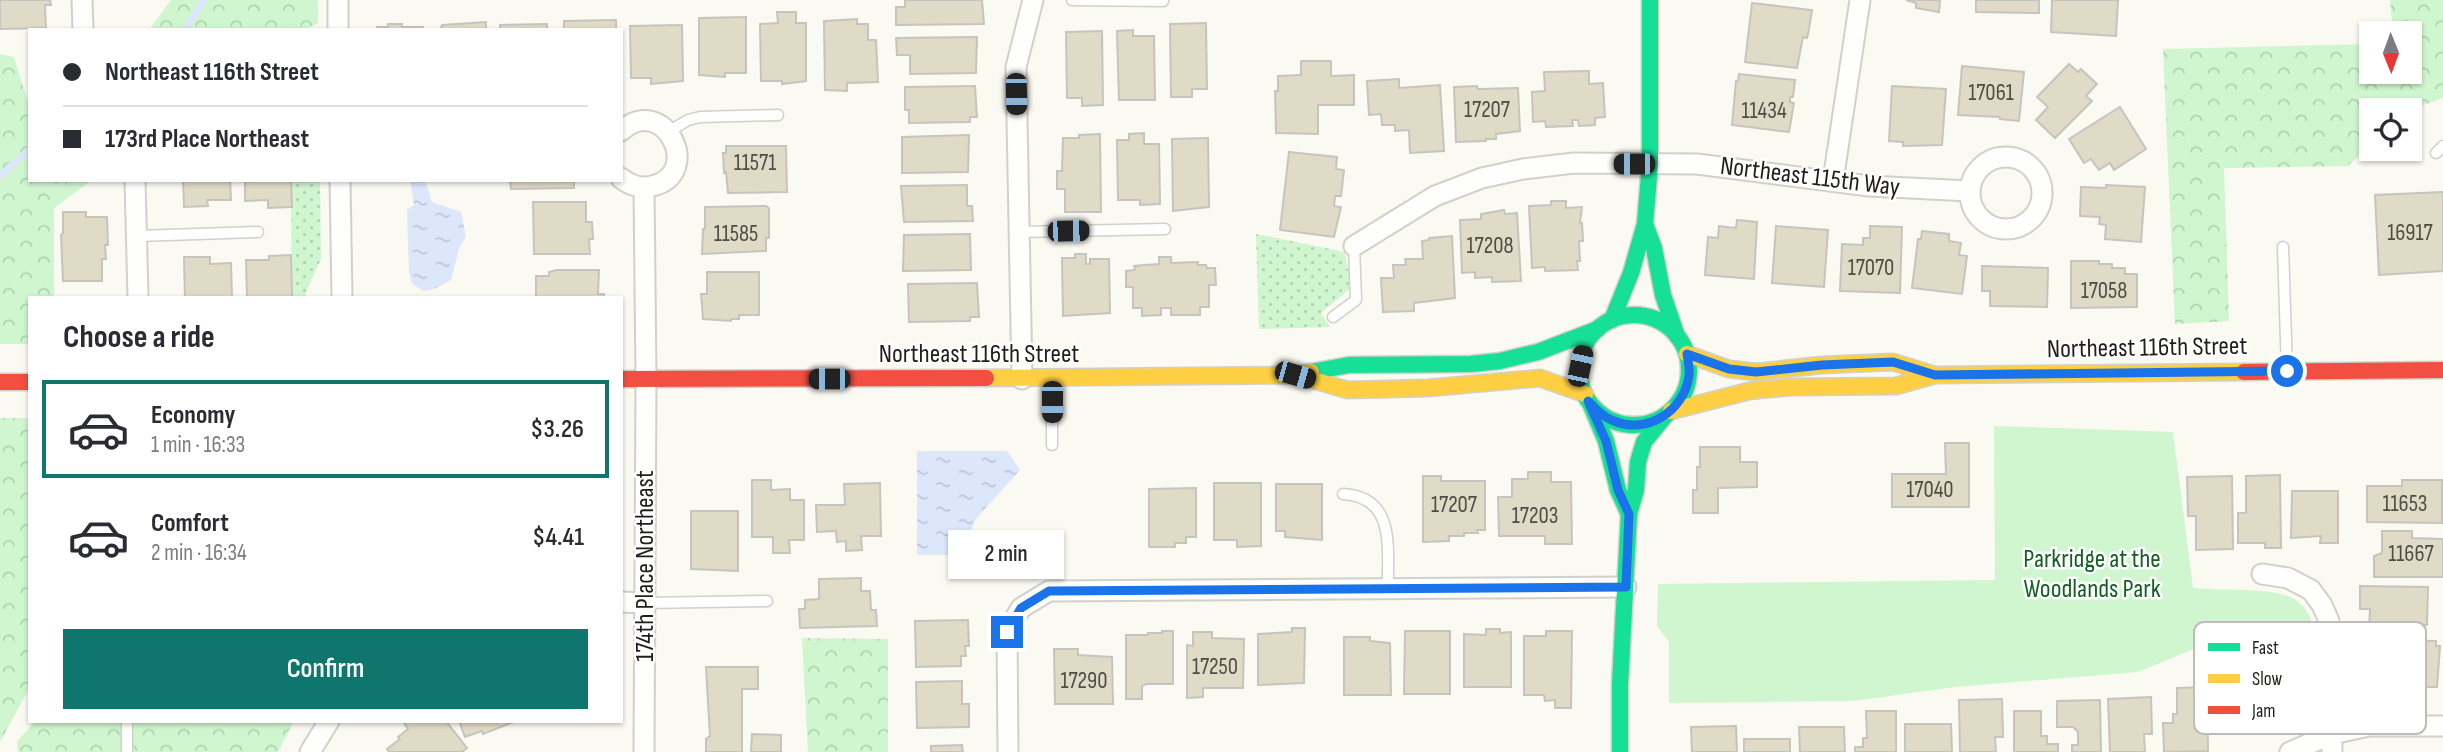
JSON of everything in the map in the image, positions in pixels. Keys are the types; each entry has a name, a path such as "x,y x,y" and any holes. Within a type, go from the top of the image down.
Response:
{"street":[{"path":"82,0 83,28"},
{"path":"338,0 338,28"},
{"path":"1022,379 1016,67 1033,0"},
{"path":"1612,320 1631,273 1645,223 1650,163 1650,0"},
{"path":"1833,181 1860,0"},
{"path":"623,130 634,122 655,122 668,132 676,144 676,164 664,181 644,187 634,186 623,179"},
{"name":"Northeast 115th Way","path":"1354,246 1436,196 1482,178 1523,169 1574,163 1697,164 1911,189 1970,191"},
{"path":"135,182 138,296"},
{"path":"340,182 342,296"},
{"name":"174th Place Northeast","path":"644,187 644,752"},
{"path":"1620,752 1620,684 1629,514 1636,490 1638,462 1644,442 1684,395 1689,375 1687,354 1677,336 1663,295 1654,248 1645,223"},
{"path":"1629,514 1618,490 1606,441 1580,380 1581,359 1589,340 1598,329 1612,320 1630,316 1647,317 1664,324 1677,336"},
{"name":"Northeast 116th Street","path":"623,379 1052,379 1295,375 1349,365 1471,364 1500,361 1538,352 1598,329"},
{"name":"Northeast 116th Street","path":"1687,354 1729,369 1756,372 1822,365 1893,362 1935,375"},
{"name":"Northeast 116th Street","path":"1668,413 1749,391 1791,387 1896,386 1935,375 2443,370"},
{"name":"Northeast 116th Street","path":"1295,375 1347,390 1428,388 1540,378 1586,397"},
{"path":"0,382 28,382"},
{"path":"1586,397 1600,413 1615,422 1633,425 1650,423 1668,413"},
{"path":"2262,574 2288,578 2311,590 2322,605 2329,622"},
{"path":"1008,752 1007,632 1021,608 1049,591 1626,587"},
{"path":"623,603 644,603"},
{"path":"311,751 328,723"},
{"path":"2290,752 2332,743 2352,734"}],"lane":[{"path":"1072,0 1163,1"},
{"path":"668,132 688,120 700,117 778,115"},
{"path":"1019,232 1165,229"},
{"path":"138,236 258,232"},
{"path":"1333,317 1356,300 1354,246"},
{"path":"2283,247 2287,371"},
{"path":"1052,379 1052,445"},
{"path":"1343,494 1354,494 1373,503 1387,525 1388,589"},
{"path":"644,603 767,601"},
{"path":"127,723 127,752"}],"green space":[{"path":"171,0 318,0 318,23 308,28 150,28"},
{"path":"2390,0 2443,0 2443,98 2422,106 2422,98 2359,98 2359,155 2348,166 2224,168 2229,321 2175,324 2163,49 2359,44 2359,84 2422,84 2422,21 2392,21"},
{"path":"0,54 14,57 28,99 28,182 89,182 54,208 54,296 28,296 28,344 0,344"},
{"path":"291,182 320,182 321,259 306,296 292,296"},
{"path":"1256,234 1345,252 1351,288 1321,313 1330,327 1259,329"},
{"path":"0,418 28,418 28,691 0,742"},
{"name":"Parkridge at the Woodlands Park","path":"1994,426 2173,432 2193,588 2280,594 2300,603 2312,622 2194,622 2194,649 2138,672 1955,687 1854,701 1669,703 1669,642 1657,626 1658,584 1995,580"},
{"path":"802,638 888,639 888,752 808,752"},
{"path":"34,723 293,723 278,752 18,752 17,741"}],"water":[{"path":"410,182 426,182 432,202 461,212 466,237 459,248 451,280 424,291 412,284 409,272 407,210 414,205"},
{"path":"917,451 1007,451 1020,470 975,520 962,555 917,555"}],"building":[{"path":"0,0 50,0 51,5 45,5 46,28 0,29"},
{"path":"905,0 982,0 984,24 896,25 896,7 905,7"},
{"path":"1906,0 1940,0 1939,12 1916,8 1916,3"},
{"path":"1976,0 2039,0 2039,13 1976,12"},
{"path":"2052,0 2118,0 2116,36 2051,32"},
{"path":"1752,3 1812,10 1807,38 1803,37 1797,68 1745,62"},
{"path":"777,12 796,12 796,23 806,23 806,81 782,84 782,81 761,81 760,24 778,23"},
{"path":"746,17 746,73 725,73 725,77 699,75 699,18"},
{"path":"857,19 857,24 868,24 868,40 876,40 878,82 847,83 847,91 825,90 824,21"},
{"path":"616,20 616,28 564,28 564,21"},
{"path":"486,22 486,28 441,28 442,25"},
{"path":"1206,23 1207,89 1192,89 1192,97 1171,97 1170,24"},
{"path":"388,24 402,24 402,27 423,28 377,28 388,27"},
{"path":"547,24 547,28 500,28 500,25"},
{"path":"682,25 683,81 651,84 651,78 631,78 630,26"},
{"path":"1133,30 1133,36 1154,36 1155,100 1119,100 1117,31"},
{"path":"1102,31 1103,105 1082,106 1082,98 1067,98 1066,32"},
{"path":"977,37 976,73 910,74 910,55 897,55 896,38"},
{"path":"1301,61 1331,61 1331,76 1354,75 1354,105 1318,105 1318,134 1276,133 1275,91 1278,91 1278,76 1301,75"},
{"path":"2069,64 2078,72 2081,69 2097,84 2086,96 2092,101 2055,138 2036,120 2048,107 2037,97"},
{"path":"1962,66 2024,72 2019,121 2000,117 1958,115"},
{"path":"1589,71 1589,84 1603,83 1605,117 1595,118 1595,125 1579,126 1578,120 1572,120 1573,126 1546,127 1545,121 1533,122 1532,92 1545,91 1544,72"},
{"path":"1739,74 1795,80 1793,97 1790,97 1790,102 1794,103 1789,132 1732,125"},
{"path":"1399,79 1399,88 1440,85 1444,151 1410,153 1409,130 1395,131 1395,125 1382,125 1381,114 1369,115 1367,81"},
{"path":"975,86 977,117 970,117 970,122 909,123 909,110 905,110 905,87"},
{"path":"1477,86 1478,89 1518,88 1520,131 1496,134 1496,139 1486,141 1456,142 1454,87"},
{"path":"1892,86 1946,89 1942,145 1903,146 1903,142 1889,141"},
{"path":"2120,107 2146,149 2114,170 2110,163 2099,170 2091,159 2084,163 2069,139"},
{"path":"1144,133 1144,144 1159,144 1160,204 1140,205 1140,200 1118,200 1117,140 1129,140 1129,134"},
{"path":"1100,134 1101,212 1065,212 1065,189 1057,189 1057,171 1062,171 1063,138"},
{"path":"969,135 968,172 902,173 902,137"},
{"path":"1208,138 1209,207 1173,211 1172,139"},
{"path":"726,146 786,146 787,192 728,193 723,153 726,153"},
{"path":"1289,152 1337,157 1336,169 1344,170 1341,196 1335,196 1334,206 1341,207 1334,237 1280,230"},
{"path":"183,182 230,182 231,200 207,200 208,206 184,207"},
{"path":"245,182 291,182 292,207 268,208 268,200 245,201"},
{"path":"510,182 574,182 574,188 511,189"},
{"path":"967,185 967,206 972,206 973,221 904,222 901,186"},
{"path":"2106,185 2145,187 2141,242 2105,239 2106,225 2099,224 2100,217 2080,216 2081,187 2106,188"},
{"path":"2443,192 2443,271 2379,275 2375,195"},
{"path":"1551,201 1566,201 1566,208 1582,207 1580,223 1583,241 1579,241 1578,270 1545,271 1545,267 1532,268 1529,206 1551,205"},
{"path":"533,202 586,202 586,222 592,222 590,254 534,254"},
{"path":"705,207 769,208 769,238 766,238 766,251 702,254"},
{"path":"1504,210 1505,214 1517,213 1521,281 1492,282 1492,277 1475,278 1475,272 1462,273 1460,220 1481,219 1481,214"},
{"path":"63,212 86,212 86,217 107,217 108,245 105,245 106,259 102,259 102,281 63,281"},
{"path":"1737,220 1757,222 1754,279 1705,275 1708,237 1718,238 1719,226 1736,228"},
{"path":"1776,226 1828,230 1824,287 1772,283"},
{"path":"1870,226 1902,227 1900,293 1840,291 1842,244 1863,245 1863,238 1870,238"},
{"path":"1922,231 1949,234 1949,241 1961,243 1959,255 1967,256 1962,294 1912,288 1918,239 1921,239"},
{"path":"970,234 971,270 903,271 904,235"},
{"path":"1452,236 1455,298 1414,303 1414,311 1383,312 1381,278 1394,278 1393,265 1406,265 1405,259 1423,259 1422,241"},
{"path":"1075,254 1086,254 1086,264 1090,264 1090,259 1109,259 1110,313 1063,316 1062,258 1075,258"},
{"path":"291,255 292,296 247,296 246,260 269,260 269,256"},
{"path":"184,257 210,257 210,264 231,263 232,296 185,296"},
{"path":"1159,257 1171,257 1171,263 1198,262 1198,265 1215,268 1216,285 1209,285 1209,307 1200,307 1200,315 1171,315 1171,308 1161,308 1161,315 1142,316 1142,308 1133,308 1133,287 1126,287 1126,271 1135,270 1134,266 1159,264"},
{"path":"2071,261 2099,261 2099,264 2112,264 2112,268 2125,268 2125,274 2137,274 2137,307 2071,308"},
{"path":"1982,266 2048,268 2047,307 1990,306 1990,291 1982,291"},
{"path":"599,270 598,294 604,296 536,296 536,276 549,276 549,272"},
{"path":"707,272 759,272 759,315 739,315 739,319 731,321 703,319 701,294 707,294"},
{"path":"977,283 979,317 970,317 970,321 909,322 908,284"},
{"path":"1945,443 1969,443 1969,507 1892,507 1892,474 1946,474"},
{"path":"1700,447 1740,447 1740,462 1757,462 1757,487 1718,488 1718,513 1693,513 1693,490 1697,490"},
{"path":"1528,472 1551,472 1551,482 1571,482 1572,544 1545,544 1545,536 1499,536 1498,497 1512,497 1512,479 1528,479"},
{"path":"2280,475 2281,548 2265,548 2265,543 2238,543 2238,513 2246,513 2246,476"},
{"path":"1423,476 1441,476 1441,481 1485,481 1485,530 1464,533 1464,536 1449,536 1449,541 1423,542"},
{"path":"2232,476 2233,549 2196,550 2196,516 2188,516 2187,477"},
{"path":"752,480 771,480 771,490 790,489 790,500 804,500 804,540 789,540 790,553 773,553 773,537 752,537"},
{"path":"2402,480 2442,480 2442,523 2367,522 2367,486 2402,486"},
{"path":"880,483 881,536 861,536 862,550 846,551 846,541 837,542 836,531 817,532 816,505 845,505 844,484"},
{"path":"1214,483 1261,483 1261,546 1237,547 1237,540 1214,540"},
{"path":"1276,484 1322,484 1322,540 1285,537 1285,531 1276,531"},
{"path":"1196,488 1196,537 1186,537 1186,543 1175,543 1175,547 1149,547 1149,489"},
{"path":"2292,491 2338,491 2338,543 2320,543 2321,536 2291,538"},
{"path":"691,511 738,511 738,571 691,569"},
{"path":"2382,531 2412,531 2412,538 2443,539 2443,577 2374,577 2374,556 2382,553"},
{"path":"861,578 861,591 870,591 871,610 876,610 877,626 800,628 799,609 805,609 805,600 819,599 819,579"},
{"path":"2360,586 2428,587 2427,625 2426,622 2369,622 2370,609 2360,609"},
{"path":"968,620 969,646 965,646 966,656 961,656 961,666 916,667 915,621"},
{"path":"1292,628 1305,628 1304,683 1258,685 1258,634 1292,632"},
{"path":"1486,629 1500,629 1500,633 1511,632 1511,687 1464,687 1464,634 1486,635"},
{"path":"1173,631 1173,684 1146,684 1142,686 1142,699 1126,699 1126,635 1148,635"},
{"path":"1405,631 1450,631 1450,694 1404,694"},
{"path":"1546,631 1572,631 1571,708 1555,708 1555,700 1545,701 1544,695 1524,695 1524,636 1546,636"},
{"path":"1193,632 1212,632 1212,638 1244,639 1243,688 1203,688 1203,697 1187,698 1187,645 1193,646"},
{"path":"1344,637 1370,637 1370,641 1390,643 1391,695 1344,695"},
{"path":"2426,641 2436,641 2436,646 2440,646 2437,687 2426,687"},
{"path":"1054,649 1078,649 1078,655 1112,657 1113,704 1055,704"},
{"path":"706,667 758,667 758,689 742,689 742,752 706,752 706,739 710,736"},
{"path":"962,681 962,704 969,704 969,727 917,728 916,682"},
{"path":"2194,687 2194,734 2208,734 2208,751 2164,752 2163,723 2173,723 2173,714 2177,714 2177,688"},
{"path":"2151,697 2152,734 2144,734 2145,752 2110,752 2108,699"},
{"path":"2002,699 2003,737 1995,737 1996,752 1960,752 1959,700"},
{"path":"2100,700 2101,752 2072,752 2072,745 2078,745 2078,732 2073,727 2057,727 2057,701"},
{"path":"1866,711 1896,711 1896,752 1855,752 1855,747 1863,747 1863,738 1867,738"},
{"path":"2014,711 2041,711 2041,736 2047,736 2047,744 2058,744 2058,752 2014,752"},
{"path":"404,723 448,723 467,748 462,752 389,752 387,749 408,729"},
{"path":"460,723 511,723 483,734 482,731 465,737"},
{"path":"1905,724 1951,724 1952,752 1905,752"},
{"path":"1736,726 1737,752 1692,752 1691,727"},
{"path":"1799,727 1844,727 1845,752 1800,752"},
{"path":"752,734 781,735 781,752 751,752"},
{"path":"1744,739 1790,739 1790,752 1744,752"},
{"path":"962,745 963,752 931,752 931,746"}],"waterway":[{"path":"186,28 204,0"},
{"path":"0,176 28,151"}],"traffic: fast":[{"path":"1612,320 1631,273 1645,224 1650,164 1650,0"},
{"path":"1645,224 1654,248 1663,295 1677,336"},
{"path":"1634,315 1655,320 1673,331 1684,349 1689,370 1684,391 1673,409 1655,420 1634,425 1613,420 1595,409 1584,391 1579,370 1584,349 1595,331 1613,320 1634,315"},
{"path":"1311,372 1349,365 1471,364 1500,361 1538,352 1598,329"},
{"path":"1591,405 1606,441 1618,490 1629,514"},
{"path":"1620,752 1620,684 1629,514 1644,442 1666,415"}],"traffic: slow":[{"path":"1687,354 1729,369 1756,372 1822,365 1893,362 1935,375"},
{"path":"986,378 1295,375 1311,372"},
{"path":"1671,411 1749,391 1791,387 1896,386 1935,375 2244,372"},
{"path":"1303,377 1347,390 1428,388 1540,378 1585,394"}],"traffic: jam":[{"path":"2244,372 2443,370"},
{"path":"623,379 986,378"},
{"path":"0,382 28,382"}],"route":[{"path":"1007,632 1021,608 1049,591 1073,589 1626,587 1629,514 1618,490 1606,441 1588,401 1600,413 1615,422 1633,425 1650,423 1671,411 1684,395 1689,375 1687,354 1729,369 1756,372 1822,365 1893,362 1935,375 2287,371"}]}
